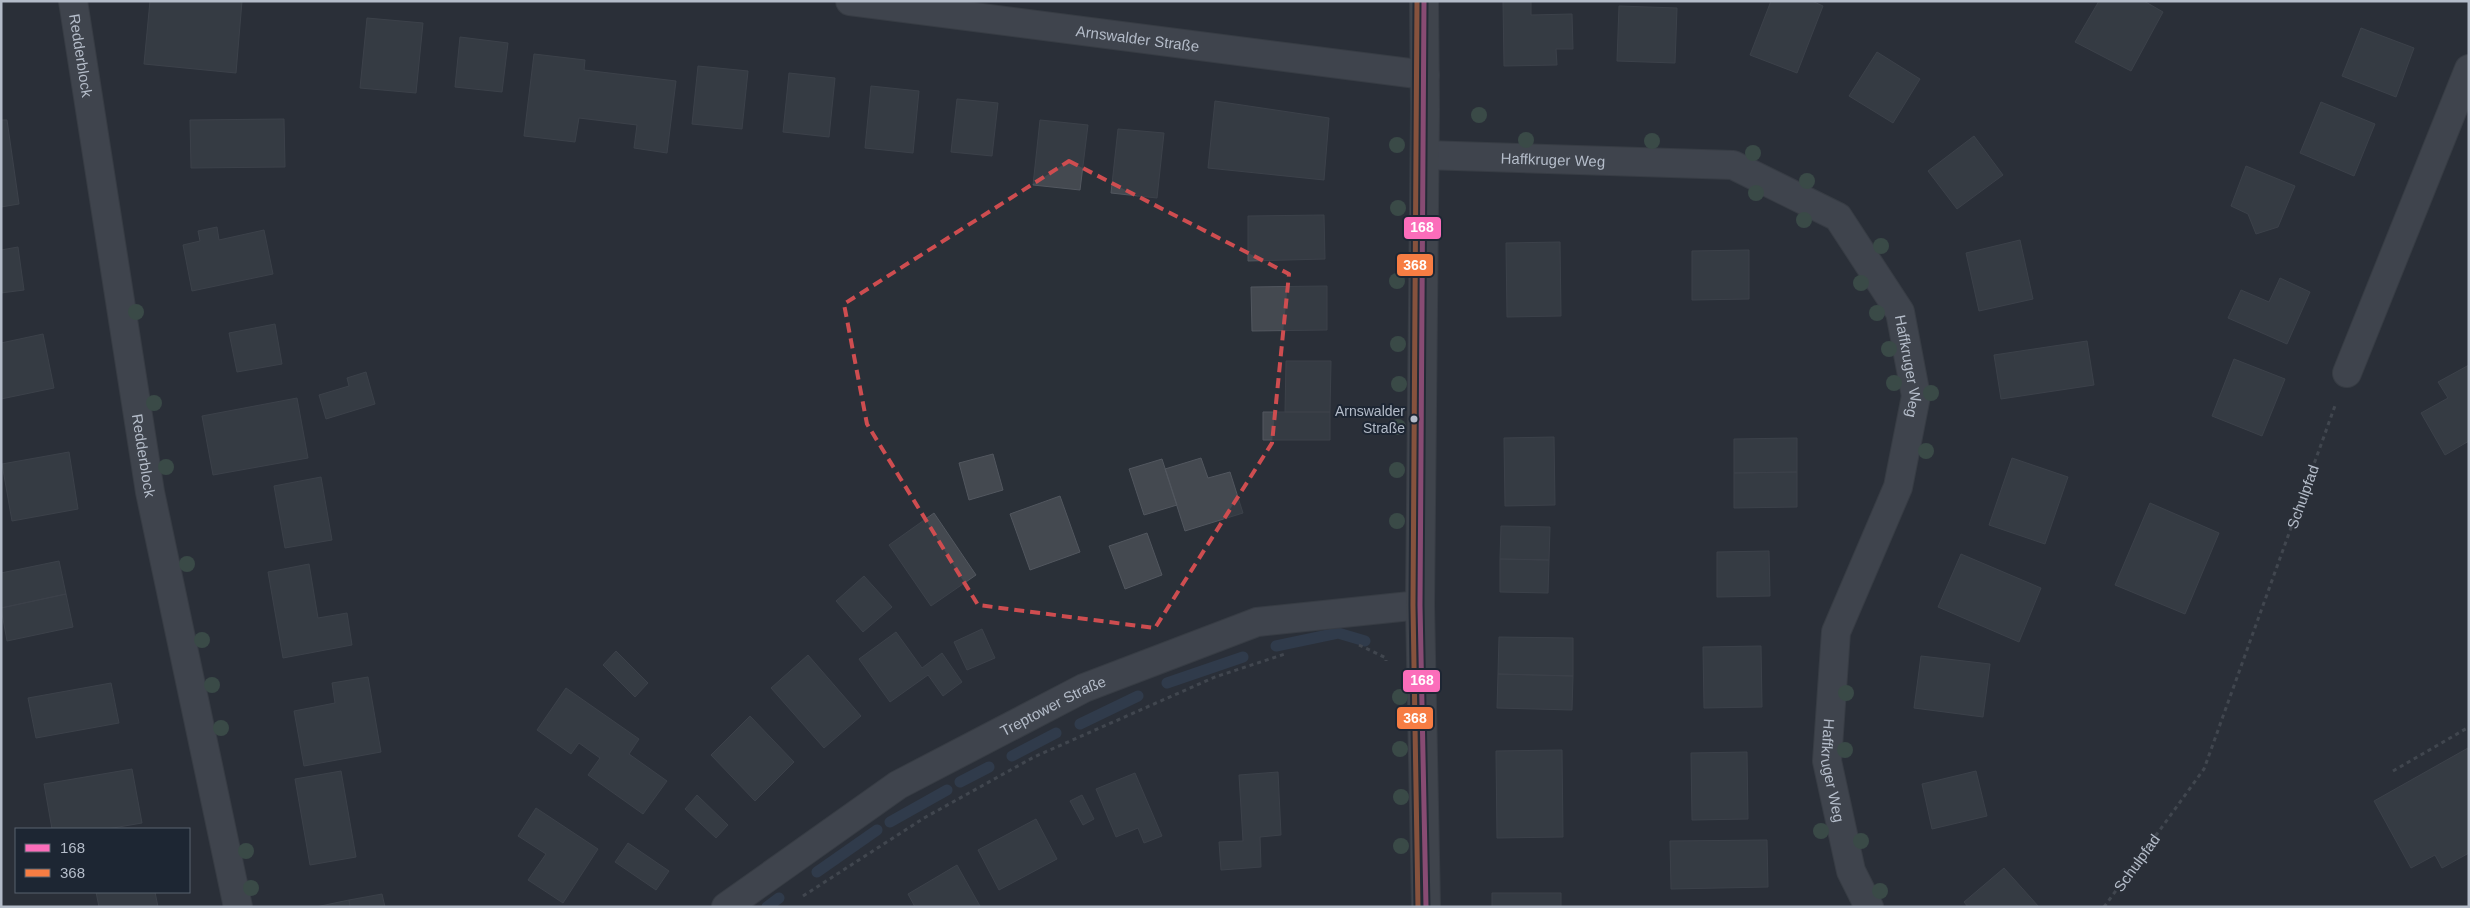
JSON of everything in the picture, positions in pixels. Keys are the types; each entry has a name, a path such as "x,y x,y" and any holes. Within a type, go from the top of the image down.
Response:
{"street":[{"name":"Redderblock","path":"73,1 150,492 238,907"},
{"name":"Arnswalder Straße","path":"850,1 1425,75"},
{"path":"1424,1 1425,155 1420,605 1426,907"},
{"path":"2347,373 2469,68"},
{"name":"Haffkruger Weg","path":"1425,155 1733,165 1838,217 1900,312 1916,396 1898,486 1836,632 1827,761 1851,871 1869,907"},
{"name":"Treptower Straße","path":"726,907 898,786 1084,688 1257,622 1420,605"}],"path":[{"name":"Schulpfad","path":"2104,907 2204,769 2347,373"},
{"path":"1351,641 1386,658"},
{"path":"802,896 924,818 1034,757 1215,677 1293,651"},
{"path":"2393,770 2469,727"}],"highlighted area":[{"path":"1069,161 1289,274 1272,443 1155,628 978,605 867,424 844,304"}],"building":[{"path":"150,1 242,1 236,73 144,64"},
{"path":"1503,1 1531,1 1531,15 1572,14 1573,49 1556,49 1557,65 1504,66"},
{"path":"1771,1 1812,1 1823,6 1797,73 1750,55"},
{"path":"2099,1 2144,1 2163,12 2131,71 2075,42"},
{"path":"1619,6 1677,8 1675,63 1617,61"},
{"path":"367,18 423,23 416,93 360,88"},
{"path":"2361,28 2414,48 2396,97 2342,76"},
{"path":"460,37 508,43 502,92 455,87"},
{"path":"1877,52 1920,79 1893,123 1849,96"},
{"path":"534,54 585,60 584,70 676,81 667,153 634,148 637,125 579,118 575,142 524,136"},
{"path":"698,66 748,71 742,129 692,124"},
{"path":"789,73 835,78 829,137 783,132"},
{"path":"871,86 919,91 913,153 865,148"},
{"path":"957,99 998,103 992,156 951,152"},
{"path":"1215,101 1329,118 1324,180 1208,168"},
{"path":"2321,102 2375,124 2354,176 2300,153"},
{"path":"284,119 285,167 191,168 190,120"},
{"path":"1,120 7,120 19,204 1,207"},
{"path":"1040,120 1088,125 1080,190 1033,185"},
{"path":"1118,129 1164,133 1157,198 1111,193"},
{"path":"1974,136 2003,175 1957,209 1928,171"},
{"path":"2246,166 2295,186 2278,227 2256,234 2248,214 2231,206"},
{"path":"1324,215 1325,259 1248,261 1248,216"},
{"path":"217,227 219,240 264,230 273,274 192,291 183,245 200,241 198,231"},
{"path":"2020,240 2033,299 1979,311 1966,253"},
{"path":"1560,242 1561,316 1507,317 1506,243"},
{"path":"18,247 24,290 1,293 1,250"},
{"path":"1749,250 1749,299 1692,300 1692,251"},
{"path":"2280,278 2310,292 2287,344 2228,318 2241,290 2269,302"},
{"path":"1327,286 1327,330 1252,331 1251,287"},
{"path":"275,324 282,364 237,372 229,333"},
{"path":"43,334 54,388 1,399 1,343"},
{"path":"2087,341 2094,385 2001,399 1994,355"},
{"path":"2234,359 2285,379 2262,436 2212,416"},
{"path":"1286,361 1331,361 1330,412 1285,412"},
{"path":"2469,365 2469,441 2445,455 2421,413 2448,398 2438,382"},
{"path":"366,372 375,404 326,419 319,395 349,386 347,378"},
{"path":"297,398 308,458 213,475 202,416"},
{"path":"1263,412 1330,412 1330,440 1263,440"},
{"path":"1554,437 1555,505 1505,506 1504,438"},
{"path":"1797,438 1797,472 1734,473 1734,439"},
{"path":"69,452 78,509 12,521 2,464"},
{"path":"993,454 1003,490 969,500 959,463"},
{"path":"1201,458 1208,478 1230,472 1243,513 1185,531 1165,469"},
{"path":"2012,458 2068,477 2045,544 1989,525"},
{"path":"1162,459 1177,505 1144,515 1129,469"},
{"path":"1797,472 1797,507 1734,508 1734,473"},
{"path":"321,477 332,540 285,548 274,486"},
{"path":"1060,496 1080,552 1030,570 1010,514"},
{"path":"2150,503 2219,533 2185,614 2115,585"},
{"path":"934,513 976,575 931,606 889,545"},
{"path":"1501,526 1550,527 1549,560 1500,559"},
{"path":"1147,533 1162,575 1125,589 1109,546"},
{"path":"1769,551 1770,596 1717,597 1717,552"},
{"path":"1961,554 2041,588 2019,642 1938,607"},
{"path":"1500,559 1549,560 1548,593 1500,592"},
{"path":"59,561 66,594 1,608 1,573"},
{"path":"309,564 318,618 347,613 352,645 283,658 268,572"},
{"path":"864,576 892,607 863,632 836,601"},
{"path":"66,594 73,627 7,641 1,608"},
{"path":"982,629 995,658 967,670 954,642"},
{"path":"896,632 922,668 942,653 962,682 943,696 928,675 890,702 859,659"},
{"path":"1499,637 1573,638 1573,676 1498,674"},
{"path":"1761,646 1762,707 1704,708 1703,647"},
{"path":"616,651 648,683 635,697 603,665"},
{"path":"808,655 861,716 824,748 771,688"},
{"path":"1921,656 1990,664 1983,717 1914,708"},
{"path":"1498,674 1573,676 1572,710 1497,708"},
{"path":"368,677 381,752 304,766 294,711 335,703 332,683"},
{"path":"111,683 119,723 36,738 28,698"},
{"path":"566,688 639,739 629,754 667,781 643,814 588,775 600,758 579,743 571,754 537,730"},
{"path":"750,716 794,762 755,801 711,755"},
{"path":"2468,748 2469,853 2442,868 2435,855 2411,868 2374,801"},
{"path":"1562,750 1563,837 1497,838 1496,751"},
{"path":"1747,752 1748,819 1692,820 1691,753"},
{"path":"132,769 142,823 113,828 52,828 44,784"},
{"path":"341,771 356,857 310,865 295,779"},
{"path":"1976,771 1987,816 1932,829 1922,784"},
{"path":"1278,772 1281,835 1260,837 1261,867 1221,870 1219,842 1243,841 1239,775"},
{"path":"1135,773 1162,836 1144,843 1138,828 1116,837 1096,789"},
{"path":"697,795 728,825 716,838 685,809"},
{"path":"1082,795 1094,819 1083,825 1070,801"},
{"path":"536,808 598,849 563,903 528,880 546,854 518,836"},
{"path":"1036,819 1057,859 999,890 978,850"},
{"path":"1767,840 1768,887 1671,889 1670,841"},
{"path":"628,843 669,871 656,890 615,862"},
{"path":"957,865 980,906 915,907 908,894"},
{"path":"2004,868 2039,907 1968,907 1964,902"},
{"path":"96,893 155,893 158,907 99,907"},
{"path":"1492,893 1561,893 1561,907 1492,907"},
{"path":"382,894 385,907 350,907 349,900"},
{"path":"349,900 350,907 316,907"}],"waterway":[{"path":"1276,646 1338,633 1365,641"},
{"path":"1167,683 1243,657"},
{"path":"1080,724 1138,696"},
{"path":"1012,756 1056,733"},
{"path":"960,782 989,767"},
{"path":"890,822 947,790"},
{"path":"817,872 877,830"},
{"path":"767,907 779,898"}],"transit line":[{"name":"368","path":"1417,1 1413,605 1418,907"},
{"name":"168","path":"1424,1 1420,605 1426,907"}],"place":[{"name":"Arnswalder Straße","path":"1414,419"}]}
